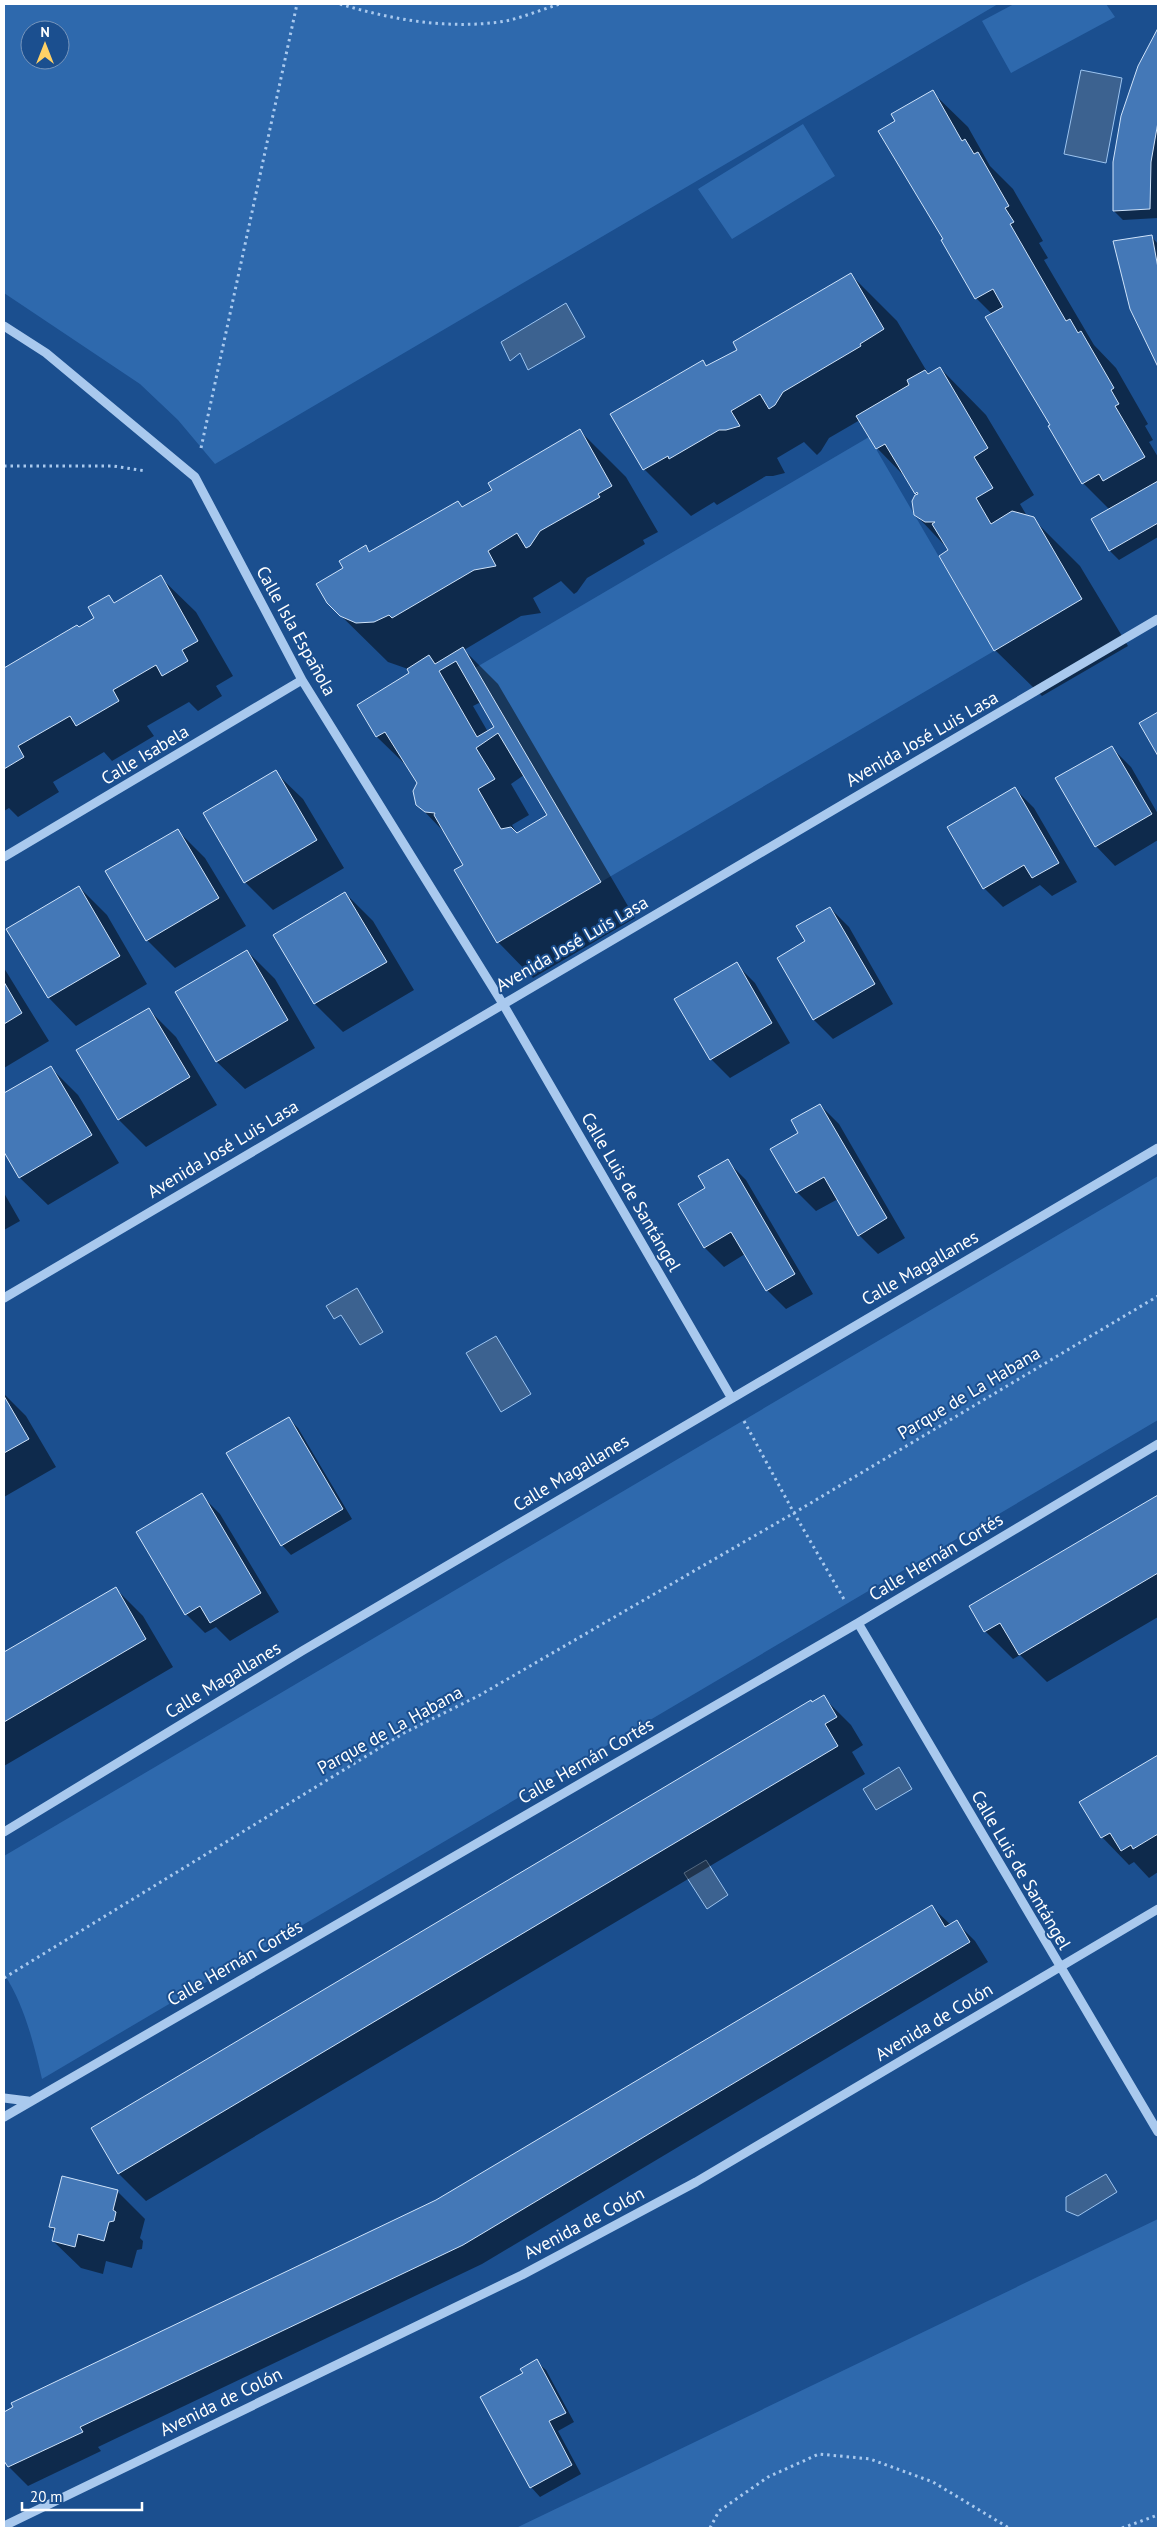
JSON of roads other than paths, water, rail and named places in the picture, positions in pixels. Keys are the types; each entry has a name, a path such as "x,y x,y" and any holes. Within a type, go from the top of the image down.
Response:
{"street":[{"name":"Calle Isla Española","path":"4,326 46,353 195,477 302,680 503,1004"},
{"name":"Avenida José Luis Lasa","path":"4,1298 1158,619"},
{"name":"Calle Isabela","path":"4,857 302,680"},
{"name":"Calle Luis de Santángel","path":"503,1004 731,1397"},
{"name":"Calle Magallanes","path":"4,1832 302,1651 731,1397 1158,1148"},
{"name":"Calle Hernán Cortés","path":"4,2117 28,2101 858,1623 1158,1444"},
{"name":"Calle Luis de Santángel","path":"858,1623 1158,2132"},
{"name":"Avenida de Colón","path":"4,2526 33,2510 522,2275 696,2182 1158,1909"},
{"path":"4,2098 28,2101"}]}
